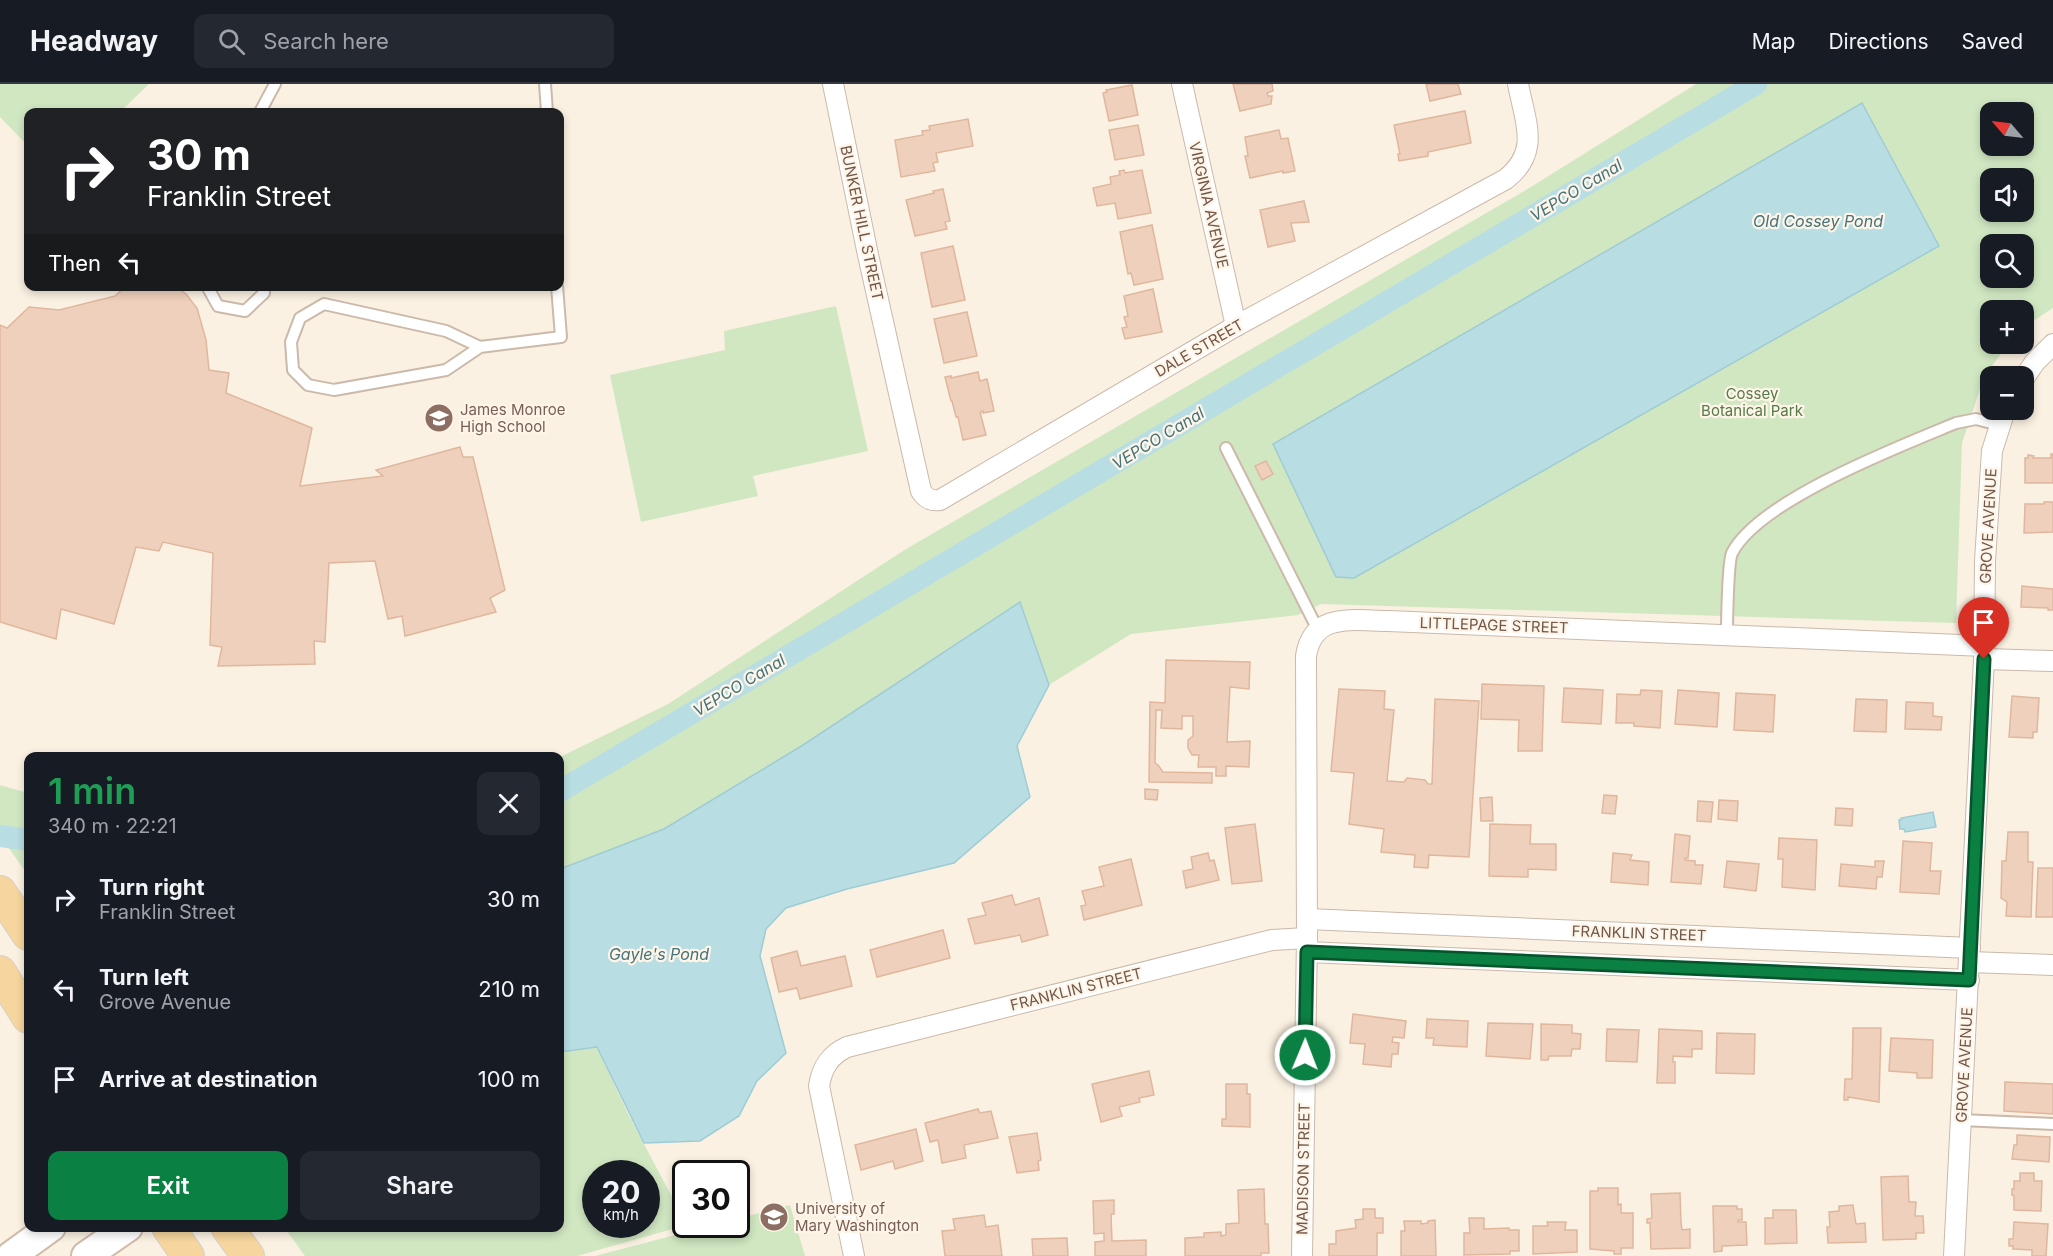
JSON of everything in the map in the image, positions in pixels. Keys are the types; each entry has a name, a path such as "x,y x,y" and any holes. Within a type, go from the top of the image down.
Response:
{"main road":[{"path":"0,892 24,928"},
{"path":"0,972 24,1011"},
{"path":"171,1232 188,1256"},
{"path":"231,1232 248,1256"}],"street":[{"name":"BUNKER HILL STREET","path":"833,84 892,363"},
{"name":"VIRGINIA AVENUE","path":"1182,84 1236,326"},
{"name":"DALE STREET","path":"892,363 921,490 932,501 940,500 1236,326 1506,178 1517,169 1525,157 1529,143 1518,84"},
{"path":"2032,366 2053,344"},
{"name":"GROVE AVENUE","path":"1954,1256 1984,652 1985,561 1992,451 2001,420"},
{"name":"LITTLEPAGE STREET","path":"1318,630 1324,625 1337,621 1388,621 1727,635 1984,652 2053,661"},
{"path":"1307,937 1306,656 1308,646 1318,630"},
{"name":"FRANKLIN STREET","path":"1307,937 1970,963"},
{"name":"FRANKLIN STREET","path":"854,1256 819,1086 820,1074 828,1060 846,1047 1272,940 1307,937 2053,965"},
{"name":"MADISON STREET","path":"1302,1256 1307,937"},
{"path":"11,1256 44,1232"},
{"path":"86,1256 121,1232"}],"lane":[{"path":"262,108 274,84"},
{"path":"545,84 547,108"},
{"path":"210,291 218,306 245,311 264,291"},
{"path":"480,347 446,331 324,304 300,318 291,342 293,370 308,385 334,390 446,370 480,347 561,337 557,291"},
{"path":"1727,635 1731,554 1763,519 1793,498 1838,475 1956,423 1980,419"},
{"path":"1226,448 1318,630"},
{"path":"1961,1120 2053,1124"}],"green space":[{"path":"0,84 149,84 124,108 24,108 24,142 0,117"},
{"name":"Cossey Botanical Park","path":"1696,84 2053,84 2053,308 2034,320 2034,300 1980,300 1980,354 2001,354 1992,366 1980,366 1980,389 1962,443 1956,623 1321,604 1298,615 1131,634 1049,685 1021,603 803,745 664,829 564,867 564,755 668,704 906,549 1526,190"},
{"path":"836,306 868,451 753,476 758,496 641,522 610,375 725,350 724,331"},
{"path":"0,785 24,792 24,869 0,836"},
{"path":"597,1047 652,1160 582,1160 582,1238 641,1238 577,1256 305,1256 288,1232 564,1232 564,1051"},
{"path":"660,1174 672,1197 672,1229 660,1233"},
{"path":"790,1205 805,1256 595,1256 672,1236 672,1238 750,1238 750,1216"}],"water":[{"name":"Old Cossey Pond","path":"1862,103 1939,246 1354,578 1336,577 1273,444"},
{"name":"Gayle's Pond","path":"1020,602 1049,685 1017,746 1030,797 954,863 847,889 786,908 766,929 760,956 786,1053 757,1081 739,1116 700,1141 644,1143 597,1047 564,1051 564,867 664,829 803,745"},
{"path":"1933,812 1936,827 1905,832 1904,829 1900,829 1899,820 1901,818"}],"building":[{"path":"1233,84 1272,84 1273,91 1267,93 1268,96 1272,96 1271,104 1240,111"},
{"path":"1426,84 1458,84 1461,94 1430,101"},
{"path":"1132,85 1138,115 1109,121 1103,93 1107,92 1106,90"},
{"path":"1465,111 1471,143 1428,152 1428,156 1399,161 1398,154 1400,154 1394,125"},
{"path":"968,119 973,146 936,153 938,162 933,163 935,171 901,177 895,140 923,135 922,131 930,130 929,126"},
{"path":"1138,125 1144,155 1115,160 1109,130"},
{"path":"1279,130 1281,139 1288,138 1295,171 1283,173 1283,171 1250,178 1245,156 1248,156 1245,137"},
{"path":"1124,170 1125,173 1142,170 1151,213 1118,219 1115,203 1097,206 1093,188 1111,184 1110,177 1120,175 1119,171"},
{"path":"943,189 950,221 945,222 947,229 915,236 906,200"},
{"path":"1304,201 1309,222 1291,223 1295,241 1268,247 1260,210"},
{"path":"1152,225 1163,279 1134,285 1131,273 1128,274 1120,232"},
{"path":"953,246 965,300 932,307 921,253"},
{"path":"1153,289 1162,332 1125,339 1122,328 1127,327 1124,317 1128,316 1124,296"},
{"name":"James Monroe High School","path":"120,291 182,291 186,294 197,308 206,340 209,370 229,373 226,393 312,428 300,486 383,476 376,470 460,447 463,457 473,457 505,590 490,598 496,612 405,636 402,616 388,619 375,561 329,563 325,642 314,641 315,664 218,666 222,647 210,645 213,553 163,542 159,551 136,547 114,624 61,609 56,639 0,622 0,325 7,328 29,307 59,310 115,296"},
{"path":"967,312 977,356 944,363 934,319"},
{"path":"978,372 980,381 987,379 994,411 980,412 986,435 963,440 945,377 951,376 951,378"},
{"path":"2053,454 2053,483 2025,483 2025,458 2028,458 2028,455 2034,456 2033,458 2051,458"},
{"path":"1266,461 1273,474 1262,480 1255,466"},
{"path":"2044,502 2053,502 2053,532 2024,533 2025,504 2044,504"},
{"path":"2022,586 2053,589 2053,610 2021,607"},
{"path":"1166,660 1250,662 1249,689 1230,687 1227,742 1250,741 1249,767 1226,766 1226,776 1216,776 1216,767 1198,767 1199,755 1192,755 1188,748 1188,740 1193,736 1193,716 1182,716 1182,729 1161,728 1162,710 1156,710 1155,763 1163,772 1212,773 1212,783 1149,782 1150,702 1165,703"},
{"path":"1482,684 1544,686 1542,751 1518,751 1519,720 1481,719"},
{"path":"1564,688 1603,690 1601,724 1562,722"},
{"path":"1339,689 1385,691 1384,709 1394,710 1387,781 1404,782 1407,778 1425,780 1428,784 1432,784 1435,699 1479,701 1469,857 1429,855 1428,868 1414,867 1415,855 1381,852 1384,829 1349,824 1354,773 1331,771"},
{"path":"1641,690 1662,691 1660,728 1634,726 1634,723 1616,723 1617,694 1640,695"},
{"path":"1678,690 1719,693 1717,727 1675,724"},
{"path":"1736,693 1775,695 1773,732 1734,730"},
{"path":"2012,696 2039,698 2037,732 2033,732 2033,738 2009,737"},
{"path":"1856,699 1887,700 1886,732 1854,731"},
{"path":"1906,702 1933,703 1933,716 1942,717 1941,730 1905,729"},
{"path":"1145,789 1158,790 1157,800 1145,799"},
{"path":"1604,795 1617,796 1615,814 1602,813"},
{"path":"1492,797 1493,821 1481,821 1480,798"},
{"path":"1719,800 1738,801 1737,821 1718,819"},
{"path":"1698,801 1713,802 1711,822 1697,821"},
{"path":"1836,808 1853,809 1852,826 1835,825"},
{"path":"1255,824 1262,881 1232,884 1225,828"},
{"path":"1490,824 1531,825 1530,844 1556,844 1556,870 1528,869 1528,877 1489,876"},
{"path":"2008,832 2028,832 2028,862 2033,862 2031,917 2006,916 2007,902 2001,898 2002,861 2006,861"},
{"path":"1675,834 1690,836 1688,858 1685,860 1695,861 1695,865 1703,865 1701,884 1671,882"},
{"path":"1779,838 1817,840 1815,890 1782,887 1783,859 1778,859"},
{"path":"1903,841 1932,843 1930,871 1941,871 1939,894 1900,892"},
{"path":"1208,853 1210,861 1214,860 1219,880 1186,888 1183,871 1193,869 1191,857"},
{"path":"1613,853 1632,855 1630,860 1649,862 1648,885 1611,882"},
{"path":"1131,859 1142,905 1084,920 1081,906 1086,905 1082,891 1104,886 1099,867"},
{"path":"1727,861 1759,864 1756,891 1724,887"},
{"path":"1875,861 1884,861 1882,877 1877,877 1876,889 1839,886 1841,864 1875,867"},
{"path":"2038,868 2053,868 2053,917 2036,917"},
{"path":"1012,895 1015,905 1039,898 1048,935 1022,942 1020,935 975,944 968,919 986,915 982,903"},
{"path":"943,930 950,958 877,977 870,950"},
{"path":"797,951 801,966 845,956 852,986 800,999 797,988 779,992 771,958"},
{"path":"1353,1014 1406,1021 1404,1038 1393,1037 1392,1042 1399,1043 1398,1054 1392,1054 1391,1067 1363,1064 1365,1044 1350,1043"},
{"path":"1427,1019 1468,1021 1467,1047 1433,1045 1434,1038 1426,1038"},
{"path":"1488,1023 1533,1024 1530,1059 1486,1056"},
{"path":"1541,1024 1572,1025 1572,1033 1581,1034 1580,1049 1572,1049 1571,1056 1549,1056 1548,1060 1541,1060"},
{"path":"1853,1028 1881,1028 1879,1102 1848,1097 1848,1100 1844,1100 1845,1079 1852,1079"},
{"path":"1607,1029 1639,1030 1637,1062 1606,1061"},
{"path":"1659,1029 1702,1031 1702,1049 1692,1049 1692,1057 1673,1056 1675,1083 1657,1083"},
{"path":"1717,1033 1755,1034 1754,1074 1716,1073"},
{"path":"1891,1038 1933,1040 1932,1078 1917,1078 1917,1073 1889,1071"},
{"path":"1149,1071 1154,1095 1139,1098 1140,1102 1119,1107 1122,1116 1101,1122 1092,1084"},
{"path":"2005,1082 2053,1084 2053,1114 2004,1111"},
{"path":"1226,1084 1247,1084 1247,1094 1250,1094 1250,1127 1222,1126 1222,1119 1226,1119"},
{"path":"978,1109 980,1113 991,1111 998,1138 964,1145 966,1158 942,1163 938,1140 930,1142 925,1123"},
{"path":"916,1129 923,1161 895,1169 893,1161 861,1170 855,1145"},
{"path":"1037,1133 1041,1160 1038,1161 1039,1170 1017,1173 1009,1137"},
{"path":"2017,1135 2050,1137 2049,1162 2012,1159 2014,1145 2017,1145"},
{"path":"2020,1173 2034,1173 2034,1181 2042,1181 2041,1211 2014,1210 2012,1189 2014,1189 2014,1181 2020,1181"},
{"path":"1908,1176 1909,1202 1916,1202 1915,1216 1923,1216 1924,1233 1916,1233 1916,1239 1883,1240 1881,1177"},
{"path":"1598,1188 1618,1188 1618,1205 1621,1204 1621,1213 1633,1213 1633,1248 1621,1248 1621,1254 1614,1254 1614,1251 1590,1249 1590,1191 1598,1191"},
{"path":"1264,1189 1269,1253 1261,1253 1261,1256 1185,1256 1185,1238 1204,1237 1204,1233 1221,1232 1221,1236 1226,1235 1226,1224 1239,1223 1238,1190"},
{"path":"1680,1193 1682,1230 1690,1229 1690,1248 1651,1249 1650,1223 1647,1223 1647,1219 1652,1218 1651,1194"},
{"path":"1114,1200 1114,1214 1111,1214 1112,1241 1146,1240 1146,1256 1095,1256 1095,1242 1104,1241 1104,1233 1094,1234 1093,1201"},
{"path":"1853,1205 1856,1224 1865,1223 1866,1242 1828,1243 1829,1212 1839,1211 1839,1206"},
{"path":"1713,1206 1737,1206 1737,1209 1742,1209 1742,1220 1738,1222 1746,1222 1747,1245 1722,1246 1722,1251 1714,1252"},
{"path":"1363,1209 1375,1209 1375,1218 1383,1218 1383,1233 1377,1233 1377,1256 1329,1256 1329,1244 1336,1244 1336,1231 1356,1228 1355,1220 1363,1219"},
{"path":"1773,1210 1796,1210 1797,1243 1765,1244 1765,1218 1773,1218"},
{"path":"984,1215 986,1227 998,1225 1002,1256 945,1256 942,1231 955,1230 953,1219"},
{"path":"1469,1218 1484,1218 1484,1229 1519,1230 1519,1251 1510,1251 1510,1254 1464,1255 1464,1233 1470,1233"},
{"path":"1435,1220 1436,1256 1401,1256 1401,1231 1405,1231 1404,1221 1421,1221 1421,1224"},
{"path":"1547,1222 1566,1222 1565,1230 1577,1230 1577,1252 1533,1254 1533,1226 1548,1226"},
{"path":"2014,1222 2048,1224 2046,1256 2032,1256 2032,1250 2013,1249 2013,1246 2009,1246 2009,1239 2013,1239"},
{"path":"1067,1238 1068,1256 1033,1256 1032,1239"}],"waterway":[{"name":"VEPCO Canal","path":"564,789 1756,84"},
{"name":"VEPCO Canal","path":"0,836 24,839"}],"place":[{"name":"James Monroe High School","path":"439,418"},
{"name":"University of Mary Washington","path":"774,1217"}],"route":[{"path":"1305,1055 1307,952 1969,980 1984,659"}]}
